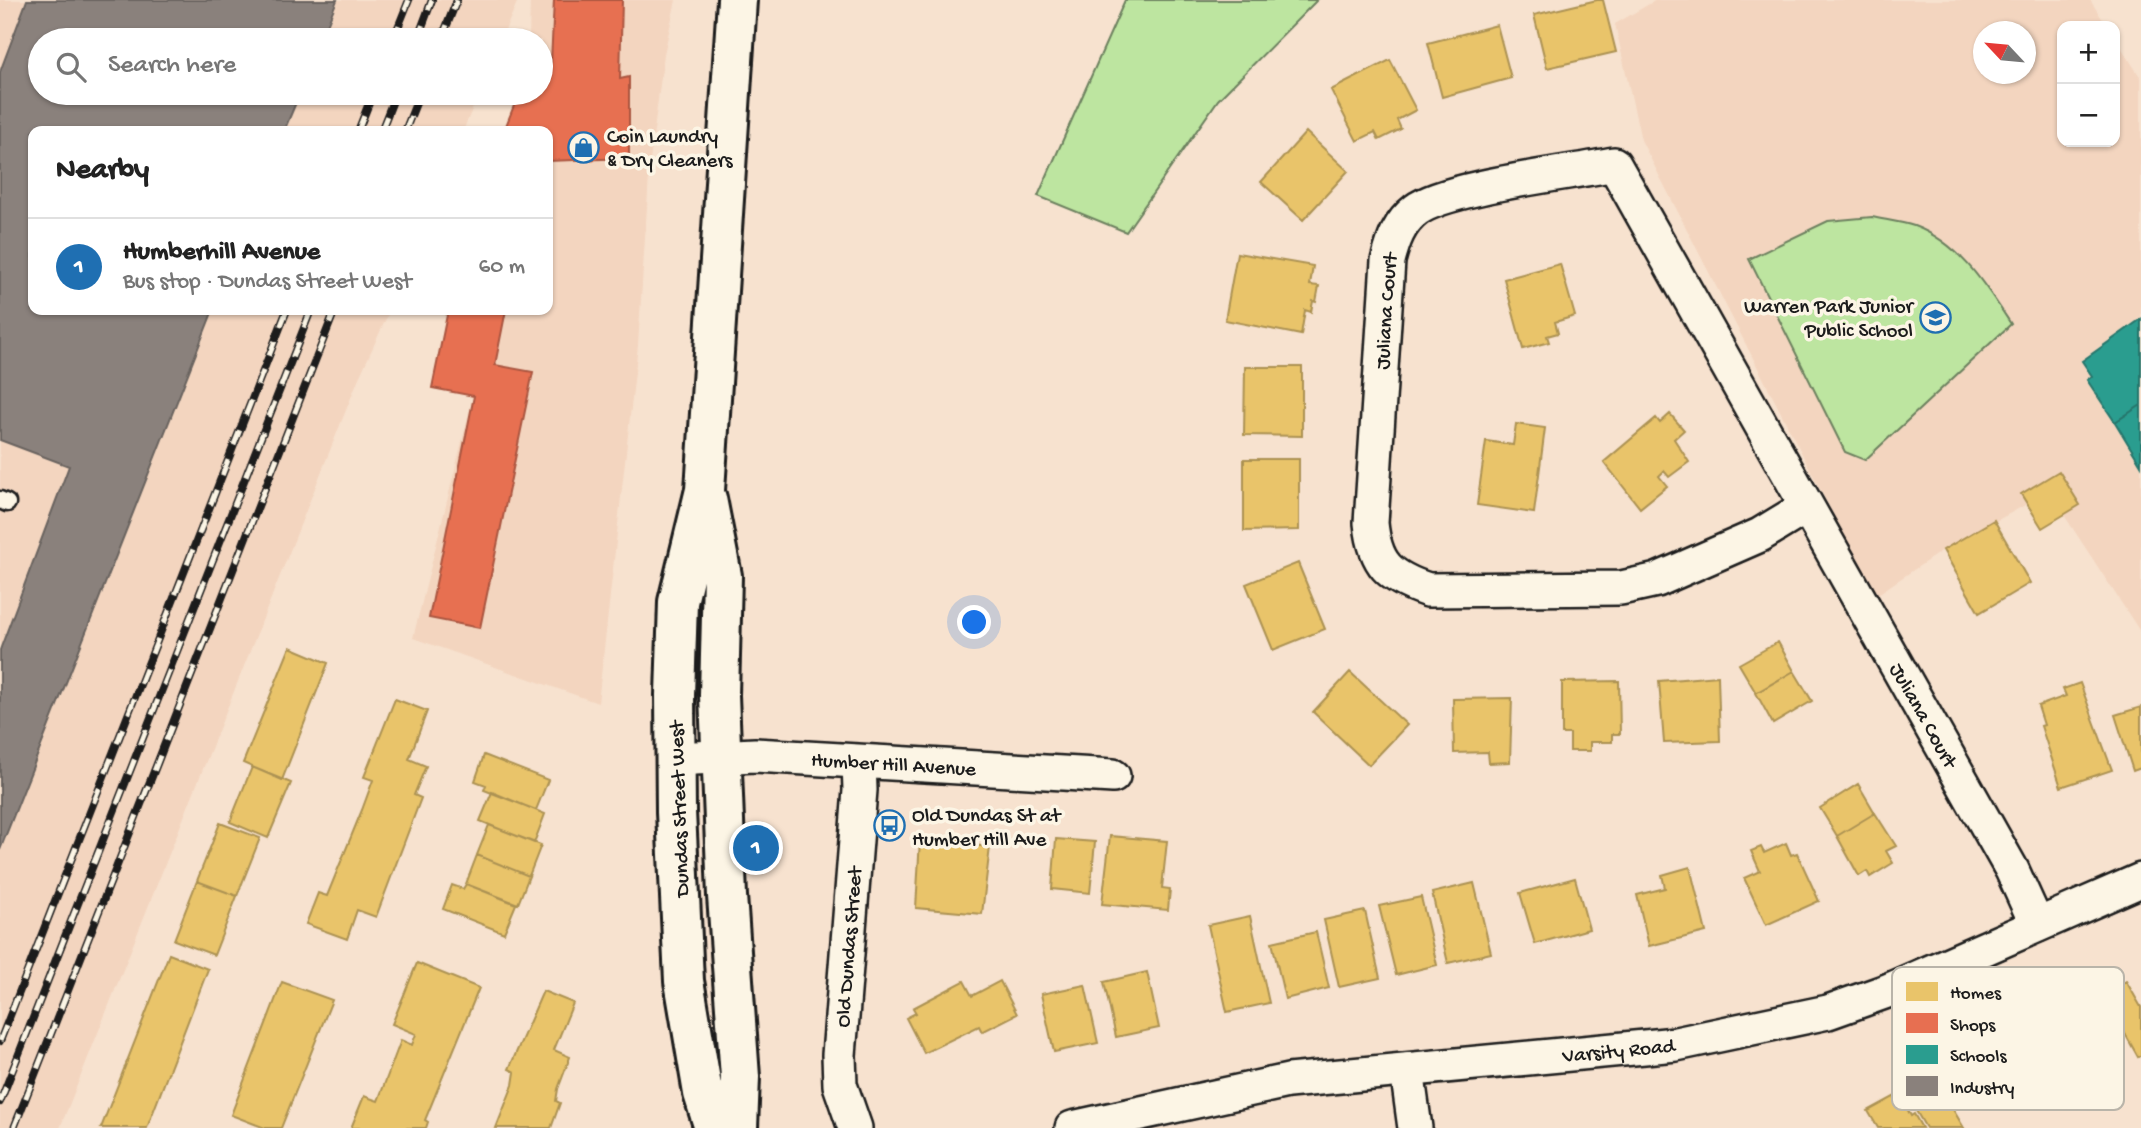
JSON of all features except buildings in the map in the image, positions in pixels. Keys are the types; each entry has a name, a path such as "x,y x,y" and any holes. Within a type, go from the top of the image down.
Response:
{"main road":[{"name":"Dundas Street West","path":"714,1128 703,1093 684,981 675,759 678,602 705,490 737,0"},
{"name":"Dundas Street West","path":"705,490 722,576 721,756 740,1077 738,1128"}],"street":[{"name":"Juliana Court","path":"1807,507 1760,535 1657,580 1621,588 1428,590 1406,583 1387,569 1373,549 1371,523 1388,261 1395,235 1416,210 1446,196 1614,164 2012,870 2037,925"},
{"name":"Humber Hill Avenue","path":"675,759 755,755 1113,776"},
{"name":"Old Dundas Street","path":"855,1128 840,1085 839,1034 860,790 859,762"},
{"name":"Varsity Road","path":"1942,967 2141,880"},
{"name":"Varsity Road","path":"1072,1128 1288,1082 1676,1044 1828,1012 1892,989"},
{"path":"1407,1070 1415,1128"}],"shaded area":[{"path":"0,0 518,0 506,28 28,28 28,105 474,105 465,126 28,126 28,315 388,315 358,380 60,1128 0,1128"},
{"path":"530,0 676,0 664,54 650,161 638,345 598,703 413,638 473,397 432,388 447,315 553,315 553,126 506,126 514,105 553,105 553,28 529,28"},
{"name":"Warren Park Junior Public School","path":"1656,0 2090,0 2104,21 2057,21 2057,147 2120,147 2120,46 2141,78 2141,633 2049,492 1943,550 1875,596 1641,140 1615,24"}],"green space":[{"path":"1125,0 1317,0 1218,100 1126,232 1038,196"},
{"path":"1872,217 1914,226 1945,243 1970,267 2011,324 1865,460 1845,452 1749,259 1828,221"}],"railway":[{"path":"398,28 409,0"},
{"path":"422,28 432,0"},
{"path":"446,28 457,0"},
{"path":"360,126 368,105"},
{"path":"383,126 391,105"},
{"path":"407,126 415,105"},
{"path":"0,1041 285,315"},
{"path":"0,1102 309,315"},
{"path":"14,1128 333,315"}],"place":[{"name":"Coin Laundry & Dry Cleaners","path":"584,147"},
{"name":"Warren Park Junior Public School","path":"1936,317"},
{"name":"Old Dundas St at Humber Hill Ave","path":"889,826"},
{"name":"Humberhill Avenue","path":"756,848"}]}
